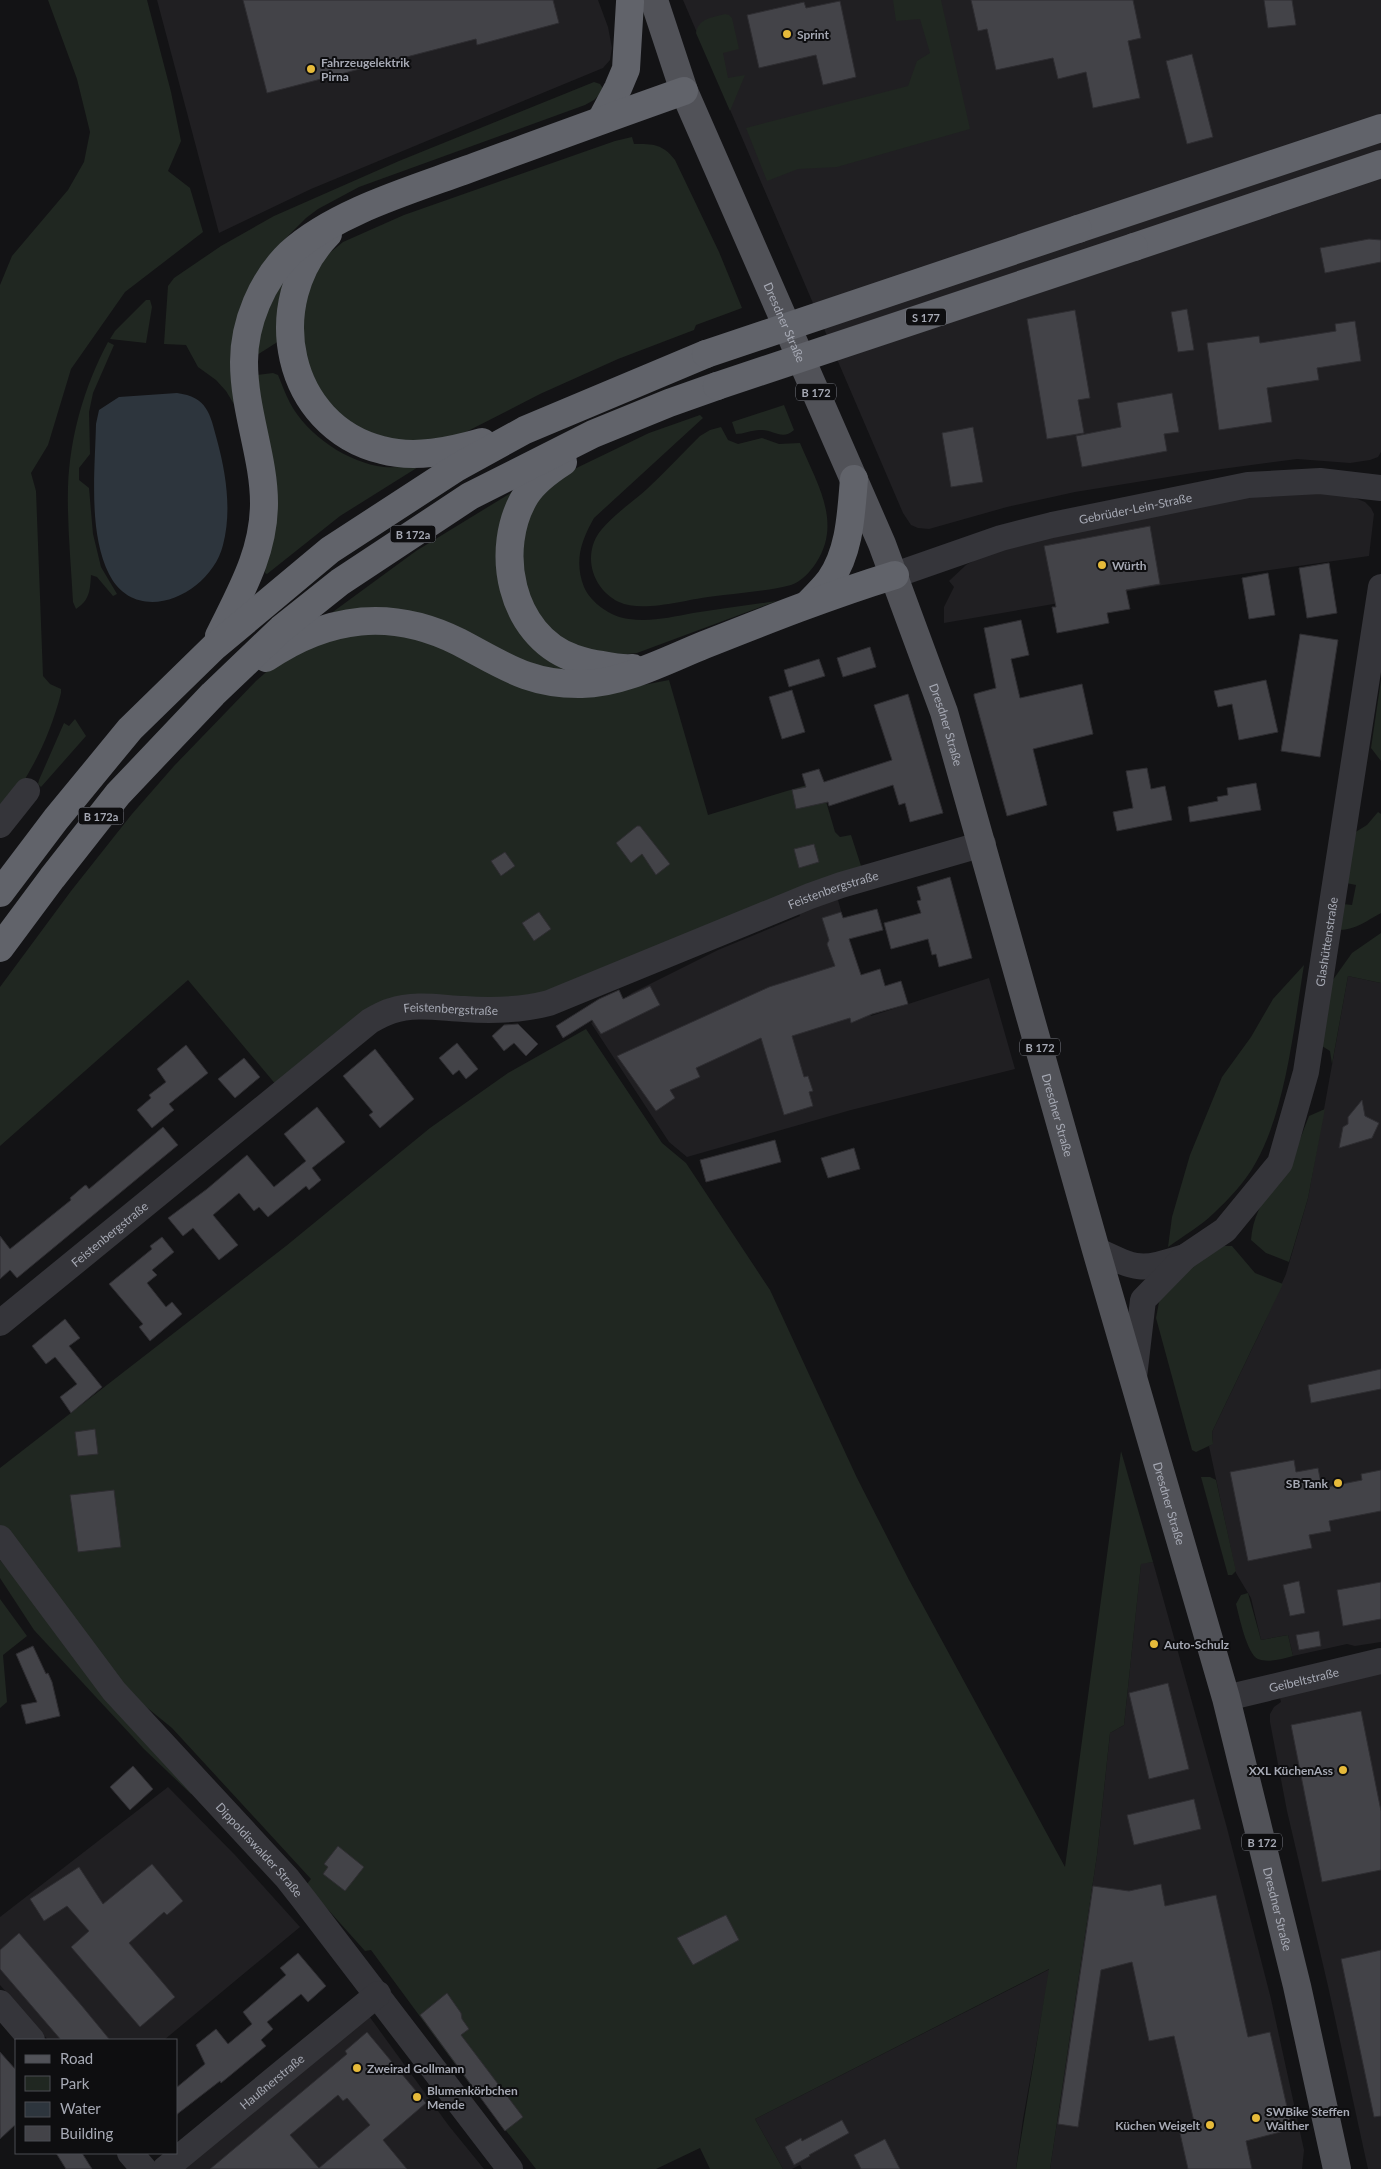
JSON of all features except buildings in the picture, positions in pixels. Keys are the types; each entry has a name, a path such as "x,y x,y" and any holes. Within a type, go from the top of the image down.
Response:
{"highway":[{"path":"601,120 626,69 638,4"},
{"path":"214,647 256,560 263,530 264,502 262,477 244,385 244,359 253,314 262,292 274,271 303,243 341,220 394,196 684,91"},
{"name":"B 172a","path":"0,893 56,819 117,744 214,647 330,550 392,507 456,468 525,430 706,354 1381,128"},
{"name":"S 177","path":"717,386 1381,164"},
{"path":"341,220 322,240 302,274 296,290 290,321 290,338 297,372 312,403 324,418 337,430 359,442 380,450 402,454 452,450 525,430"},
{"name":"B 172a","path":"0,948 118,794 213,694 281,629 340,582 470,496 593,434 640,414 717,386"},
{"path":"640,414 600,438 541,478 526,495 517,517 509,556 510,574 522,609 531,625 557,650 572,658 613,667 630,669 652,666"},
{"path":"808,604 830,581 844,551 849,529 854,480"},
{"path":"213,694 270,656 316,631 364,621 390,620 421,628 458,642 522,676 554,683 594,684 612,680 652,666 808,604 895,575"}],"main road":[{"name":"Dresdner Straße","path":"638,4 684,91 854,480 895,575 944,712 983,844 1096,1250 1226,1698 1297,1986 1336,2169"}],"street":[{"name":"Gebrüder-Lein-Straße","path":"895,575 1001,538 1052,525 1248,485 1292,481 1320,481 1381,488"},
{"name":"Glashüttenstraße","path":"1134,1377 1143,1300 1185,1257 1225,1230 1280,1163 1306,1072 1381,586"},
{"path":"0,825 27,791"},
{"name":"Feistenbergstraße","path":"0,1323 370,1021 390,1011 425,1006 503,1010 533,1007 549,1003 810,896 841,885 983,844"},
{"name":"Glashüttenstraße","path":"1096,1250 1137,1267 1154,1267 1185,1257"},
{"name":"Dippoldiswalder Straße","path":"0,1538 114,1691 148,1731 287,1878 378,1994 444,2084 510,2169"},
{"name":"Geibeltstraße","path":"1226,1698 1381,1661"},
{"name":"Haußnerstraße","path":"165,2169 378,1994"},
{"path":"0,2003 31,2039"},
{"path":"131,2154 144,2169"}],"shaded area":[{"path":"157,0 598,0 608,27 612,48 610,60 603,68 311,189 219,233"},
{"path":"683,0 1381,0 1381,452 1378,457 1350,463 1297,459 1199,472 1075,492 1007,507 929,529 911,525 903,513"},
{"path":"1298,491 1350,496 1365,502 1374,514 1369,556 1163,585 944,623 944,607 954,587 949,581 966,565 988,553 1011,545 1207,503"},
{"path":"836,893 871,1016 989,978 1015,1069 851,1110 687,1157 669,1142 591,1023 632,993 718,950 800,916 798,909"},
{"path":"1348,976 1381,983 1381,1642 1355,1646 1347,1644 1293,1656 1288,1635 1261,1640 1251,1598 1236,1573 1209,1446 1213,1443 1212,1432 1286,1274 1308,1198"},
{"path":"1153,1562 1227,1828 1271,1999 1304,2150 1302,2169 1050,2169 1097,1855 1110,1733 1124,1725 1141,1563"},
{"path":"1381,1670 1381,2169 1368,2169 1287,1811 1270,1714 1274,1707 1281,1702 1279,1694"},
{"path":"168,1787 235,1855 300,1927 165,2039 47,2039 0,1985 0,1917"},
{"path":"1050,1969 1016,2169 802,2169 800,2165 792,2169 783,2169 755,2119"},
{"path":"369,2016 449,2126 484,2169 184,2169"}],"green space":[{"path":"48,0 147,0 171,92 181,141 168,171 190,188 203,232 125,292 71,369 48,445 31,473 36,491 43,676 50,684 61,689 61,693 51,726 37,757 20,787 0,814 0,285 12,256 68,190 84,162 90,132 77,79"},
{"path":"893,0 941,0 970,129 837,167 798,169 767,181 746,128 908,86 917,61 930,53 920,19 896,21"},
{"path":"725,14 732,18 739,49 723,53 728,78 745,75 730,111 696,33 703,21"},
{"path":"594,82 600,84 604,90 594,100 585,105 359,187 318,209 306,218 278,246 264,265 235,406 226,391 216,380 198,367 186,345 164,344 168,286 174,278 221,246 274,216 399,161"},
{"path":"632,137 634,144 657,146 666,151 675,160 719,252 742,308 696,325 694,330 618,359 540,394 460,435 404,443 356,428 326,403 300,347 305,292 327,255 343,242 404,215 615,141"},
{"path":"292,260 279,341 257,355 257,334"},
{"path":"146,300 150,300 152,307 146,343 110,339 115,331"},
{"path":"108,342 114,345 93,393 89,412 90,454 79,468 79,480 89,488 93,534 101,567 117,594 113,596 97,577 91,575 90,590 87,598 76,609 73,602 69,530 69,468 75,431 85,394"},
{"path":"273,373 278,375 297,415 330,446 357,460 384,467 423,464 340,516 267,574 265,573 257,375"},
{"path":"784,405 794,430 790,433 781,435 760,430 736,434 732,422"},
{"path":"700,415 703,418 594,518 580,551 581,578 584,587 591,598 602,608 622,618 637,620 661,619 777,601 637,653 618,655 587,651 563,641 542,624 521,575 521,535 538,498 564,474 649,433"},
{"path":"721,427 728,440 738,444 762,438 779,444 800,443 819,487 827,517 824,548 816,563 798,582 791,585 651,606 628,605 619,602 599,585 592,569 592,551 598,535 610,521 647,489 700,436 710,430"},
{"path":"514,491 499,541 571,674 330,614 416,551"},
{"path":"393,630 602,693 669,680 708,815 820,781 835,832 840,837 851,835 863,872 544,998 424,999 277,1086 188,980 0,1146 0,987 71,891 132,814 174,766 256,681 280,660 314,641"},
{"path":"1381,680 1381,761 1371,748"},
{"path":"75,719 86,736 41,787 38,784 39,780 64,723 69,726"},
{"path":"1378,812 1381,814 1381,913 1356,926 1340,930 1343,904 1352,905 1356,885 1346,883 1354,833 1367,825"},
{"path":"1381,933 1381,983 1348,976 1332,1064 1330,1051 1322,1046 1330,984 1352,953"},
{"path":"1304,965 1287,1067 1274,1119 1266,1142 1251,1171 1231,1196 1203,1222 1168,1247 1172,1217 1190,1155 1222,1077 1251,1037 1273,999"},
{"path":"586,1029 662,1143 686,1163 770,1290 857,1478 909,1580 1065,1867 1121,1451 1153,1562 1141,1564 1124,1725 1110,1733 1097,1855 1050,2169 1016,2169 1049,1969 755,2119 783,2169 710,2169 700,2148 656,2169 536,2169 469,2083 371,1950 365,1951 306,1885 311,1879 172,1728 129,1693 0,1525 0,1468 286,1246 430,1128 508,1073"},
{"path":"1325,1109 1308,1198 1289,1262 1266,1253 1251,1240 1253,1227 1262,1204 1296,1148 1309,1116"},
{"path":"1224,1246 1232,1246 1255,1273 1283,1284 1212,1432 1213,1444 1196,1452 1192,1450 1156,1318 1159,1302 1168,1280"},
{"path":"1201,1477 1210,1477 1216,1480 1236,1571 1232,1575 1228,1575"},
{"path":"0,1560 191,1794 144,1749 34,1630 0,1578"},
{"path":"1248,1593 1261,1640 1288,1635 1293,1656 1266,1661 1254,1656 1244,1634 1236,1604 1241,1595"},
{"path":"0,1599 27,1636 3,1655 7,1702 0,1708"}],"water":[{"path":"177,393 195,398 206,408 212,422 227,492 226,532 216,563 204,578 189,590 172,598 154,602 137,600 121,591 109,574 102,557 95,520 94,500 96,424 99,410 119,397"}],"place":[{"name":"Sprint","path":"787,34"},
{"name":"Fahrzeugelektrik Pirna","path":"311,69"},
{"name":"Würth","path":"1102,565"},
{"name":"SB Tank","path":"1338,1483"},
{"name":"Auto-Schulz","path":"1154,1644"},
{"name":"XXL KüchenAss","path":"1343,1770"},
{"name":"Zweirad Gollmann","path":"357,2068"},
{"name":"Blumenkörbchen Mende","path":"417,2097"},
{"name":"SWBike Steffen Walther","path":"1256,2118"},
{"name":"Küchen Weigelt","path":"1210,2125"}]}
